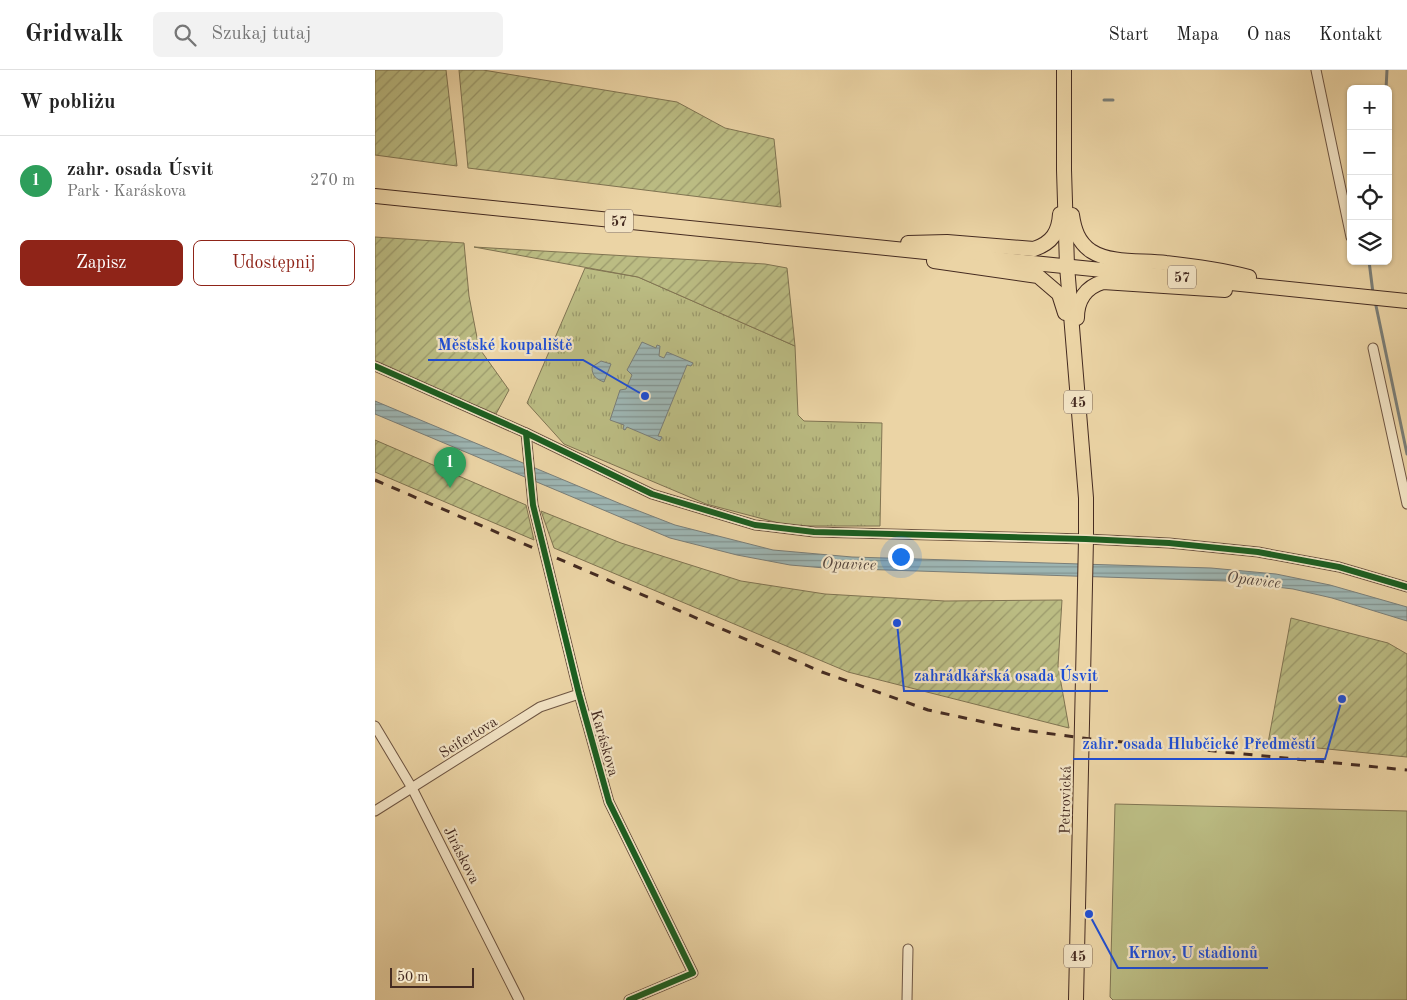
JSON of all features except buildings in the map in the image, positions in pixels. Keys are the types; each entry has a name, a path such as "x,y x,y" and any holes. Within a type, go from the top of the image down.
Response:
{"main road":[{"name":"45","path":"1064,70 1064,170 1067,266 1085,498 1086,542"},
{"path":"863,245 947,242 1021,249 1040,247 1050,241 1059,226 1064,170"},
{"path":"1064,170 1075,230 1084,244 1096,254 1120,259 1212,269 1297,289"},
{"name":"57","path":"375,196 1407,301"},
{"path":"863,245 962,266 1033,274 1043,278 1055,288 1062,299 1075,362"},
{"path":"1075,362 1078,304 1087,291 1099,283 1117,282 1207,290 1297,289"},
{"name":"Petrovická","path":"1076,1000 1086,542"}],"street":[{"path":"1316,70 1347,220"},
{"path":"1373,348 1407,504"},
{"path":"375,366 526,433 652,494 755,524 814,532 1169,544 1258,552 1339,567 1407,587"},
{"name":"Karáskova","path":"526,433 533,505 579,694 609,802 693,973 629,1000"},
{"name":"Seifertova","path":"375,810 540,708 579,694"},
{"name":"Jiráskova","path":"375,726 412,788 519,1000"},
{"path":"907,949 907,1000"}],"green space":[{"path":"375,70 446,70 457,166 375,155"},
{"path":"459,70 483,70 677,102 725,128 774,139 781,207 468,168"},
{"path":"375,237 464,243 469,296 479,348 509,390 496,414 375,363"},
{"path":"474,247 765,264 787,268 795,346 638,277"},
{"path":"585,268 638,277 795,346 798,415 804,421 882,423 880,526 790,526 706,504 564,444 527,403"},
{"path":"375,440 526,505 534,540 375,472"},
{"path":"541,511 621,543 741,581 825,594 945,601 1062,600 1058,666 1069,728 848,672 554,548"},
{"path":"1291,618 1388,643 1407,654 1407,757 1268,743"},
{"path":"1115,804 1407,811 1407,1000 1113,1000 1110,997"}],"water":[{"path":"642,342 656,348 657,345 660,346 659,356 664,358 667,352 693,363 691,366 687,365 658,436 662,437 660,441 627,427 625,430 623,429 624,425 610,420 620,390 626,389 632,375 627,370"},
{"path":"601,361 611,364 604,382 595,377 592,370 592,367"},
{"name":"Opavice","path":"375,401 675,525 773,550 852,557 1211,568 1276,574 1330,585 1407,607 1407,621 1332,598 1293,589 1227,581 825,568 790,565 737,555 670,538 375,414"}],"waterway":[{"path":"1386,85 1387,70"},
{"path":"1104,100 1113,100"},
{"path":"1370,265 1373,293"},
{"path":"1375,301 1407,454"}],"railway":[{"path":"375,480 822,672 928,710 1016,729 1082,738 1407,770"}],"cycle path":[{"path":"375,366 526,433 652,494 755,525 814,532 1169,543 1258,552 1339,567 1407,587"},
{"path":"526,433 533,505 579,694 609,802 693,973 629,1000"}],"place":[{"name":"Městské koupaliště","path":"645,396"},
{"name":"zahr. osada Úsvit","path":"450,488"},
{"name":"zahrádkářská osada Úsvit","path":"897,623"},
{"name":"zahr. osada Hlubčické Předměstí","path":"1342,699"},
{"name":"Krnov, U stadionů","path":"1089,914"}]}
